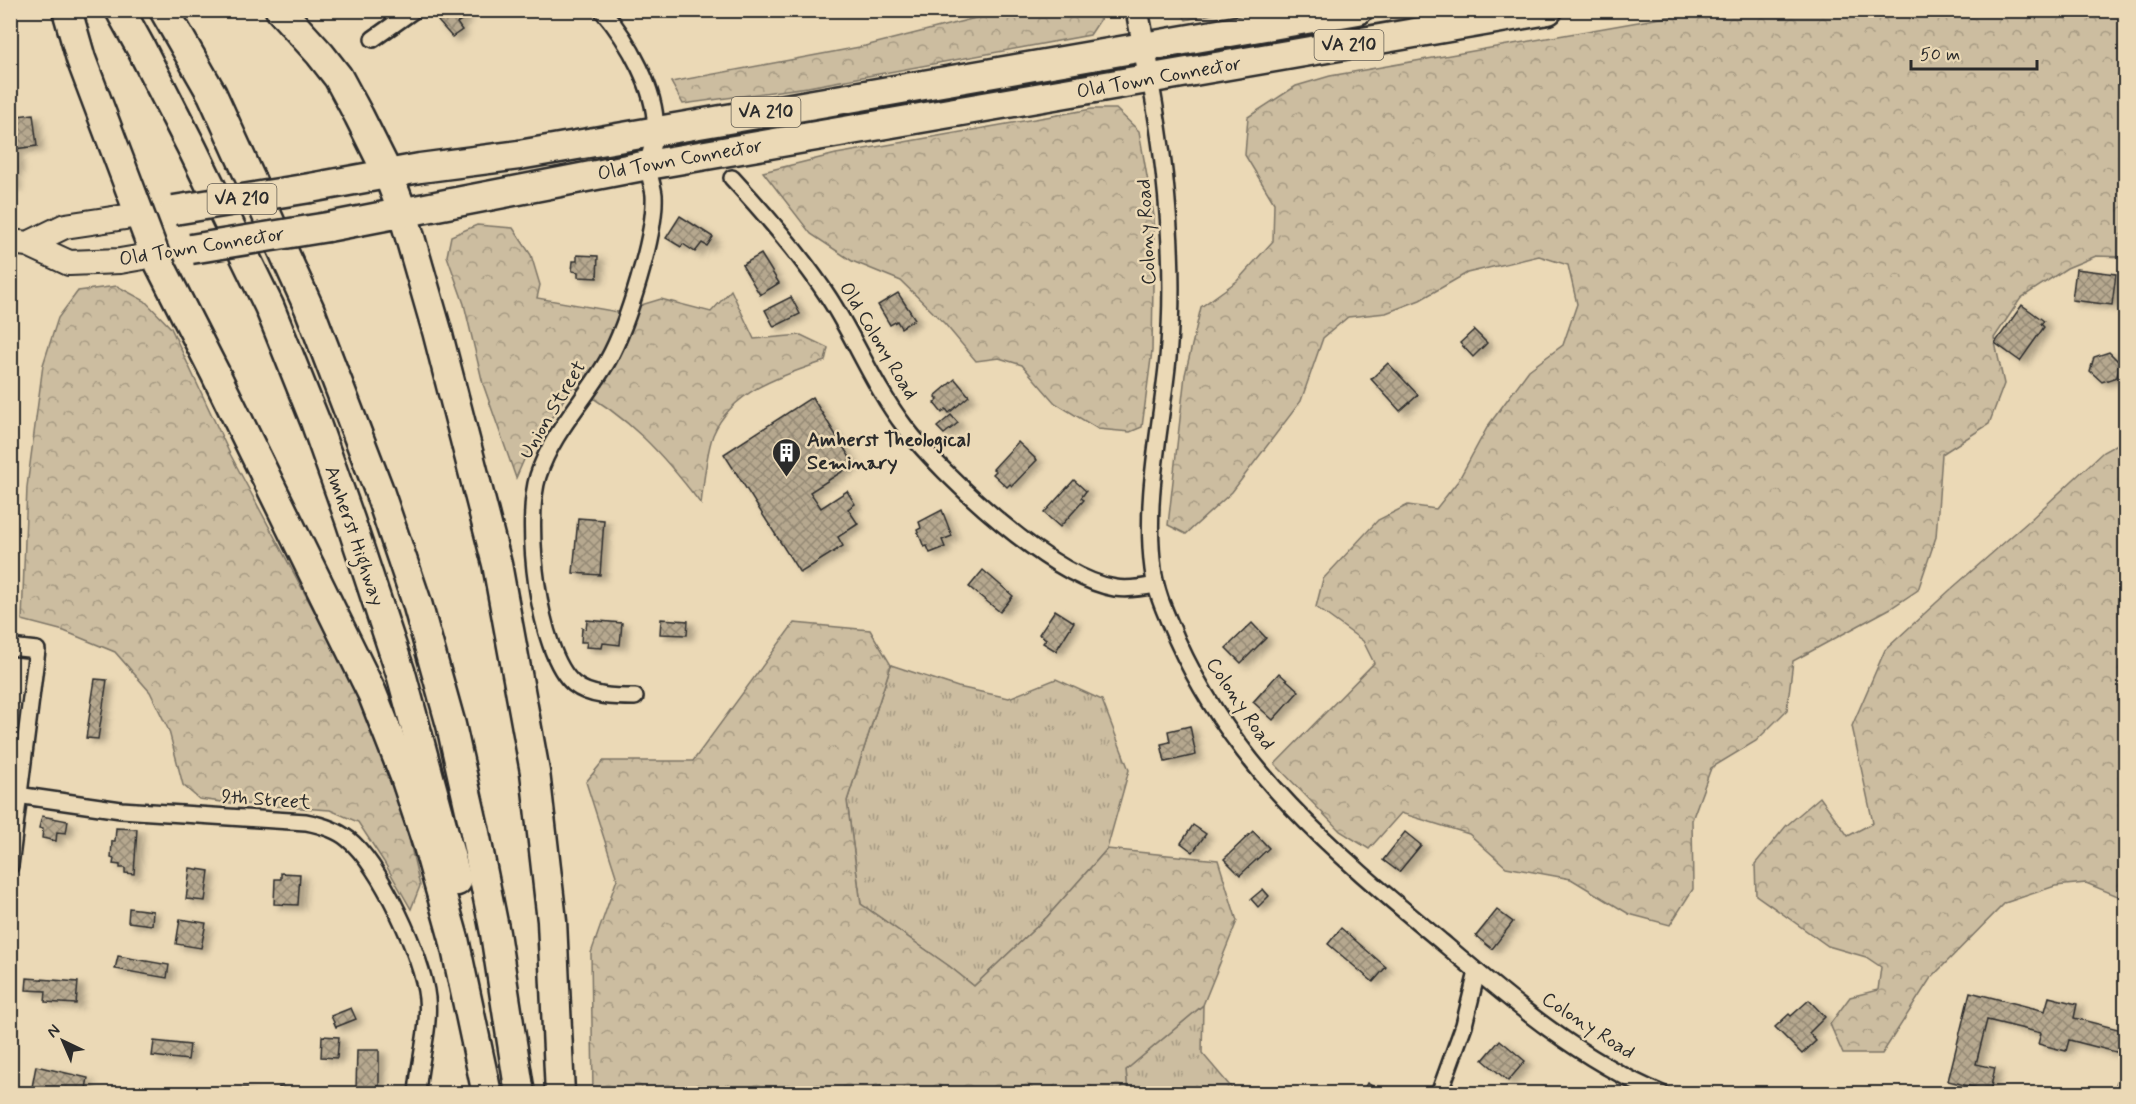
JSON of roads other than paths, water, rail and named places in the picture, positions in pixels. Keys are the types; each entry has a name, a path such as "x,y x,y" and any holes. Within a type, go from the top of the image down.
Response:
{"highway":[{"path":"67,10 81,59 155,255 366,682 397,756 428,846 454,939 487,1094"},
{"name":"Amherst Highway","path":"120,10 192,148 269,306 315,421 350,520 402,677 451,856 477,964 496,1094"},
{"name":"Amherst Highway","path":"164,10 212,94 309,308 378,488 417,603 451,725 474,828 495,933 520,1094"},
{"path":"280,10 338,77 388,174 403,213 437,331 494,553 535,772 552,921 560,1094"},
{"name":"Old Town Connector","path":"139,215 519,155 1358,10"},
{"name":"Old Town Connector","path":"155,255 328,227 648,165 1548,10"}],"main road":[{"name":"Old Town Connector","path":"19,243 65,226 139,215"},
{"name":"Old Town Connector","path":"19,243 69,263 120,261 155,255"}],"street":[{"path":"373,39 414,10"},
{"path":"602,10 634,56 651,106 655,131"},
{"path":"1137,10 1150,79"},
{"name":"Colony Road","path":"1150,79 1164,159 1171,294 1167,358 1150,494 1149,528 1155,585 1192,673 1210,705 1278,793 1318,836 1352,867 1477,972 1563,1040 1602,1065 1662,1094"},
{"name":"Union Street","path":"634,698 610,697 590,692 576,686 567,677 543,624 536,579 532,501 537,477 546,454 604,367 621,333 650,235 654,196 648,165 655,131"},
{"name":"Old Colony Road","path":"732,178 799,256 829,298 887,401 905,427 939,465 981,505 1062,567 1113,588 1135,589 1155,585"},
{"path":"10,647 37,650 15,795 10,866"},
{"name":"9th Street","path":"15,795 121,810 306,822 325,826 349,839 368,860 380,878 416,951 422,971 427,997 428,1022 417,1094"},
{"path":"1439,1094 1464,1025 1477,972"}],"place":[{"name":"Amherst Theological Seminary","path":"786,478"}]}
